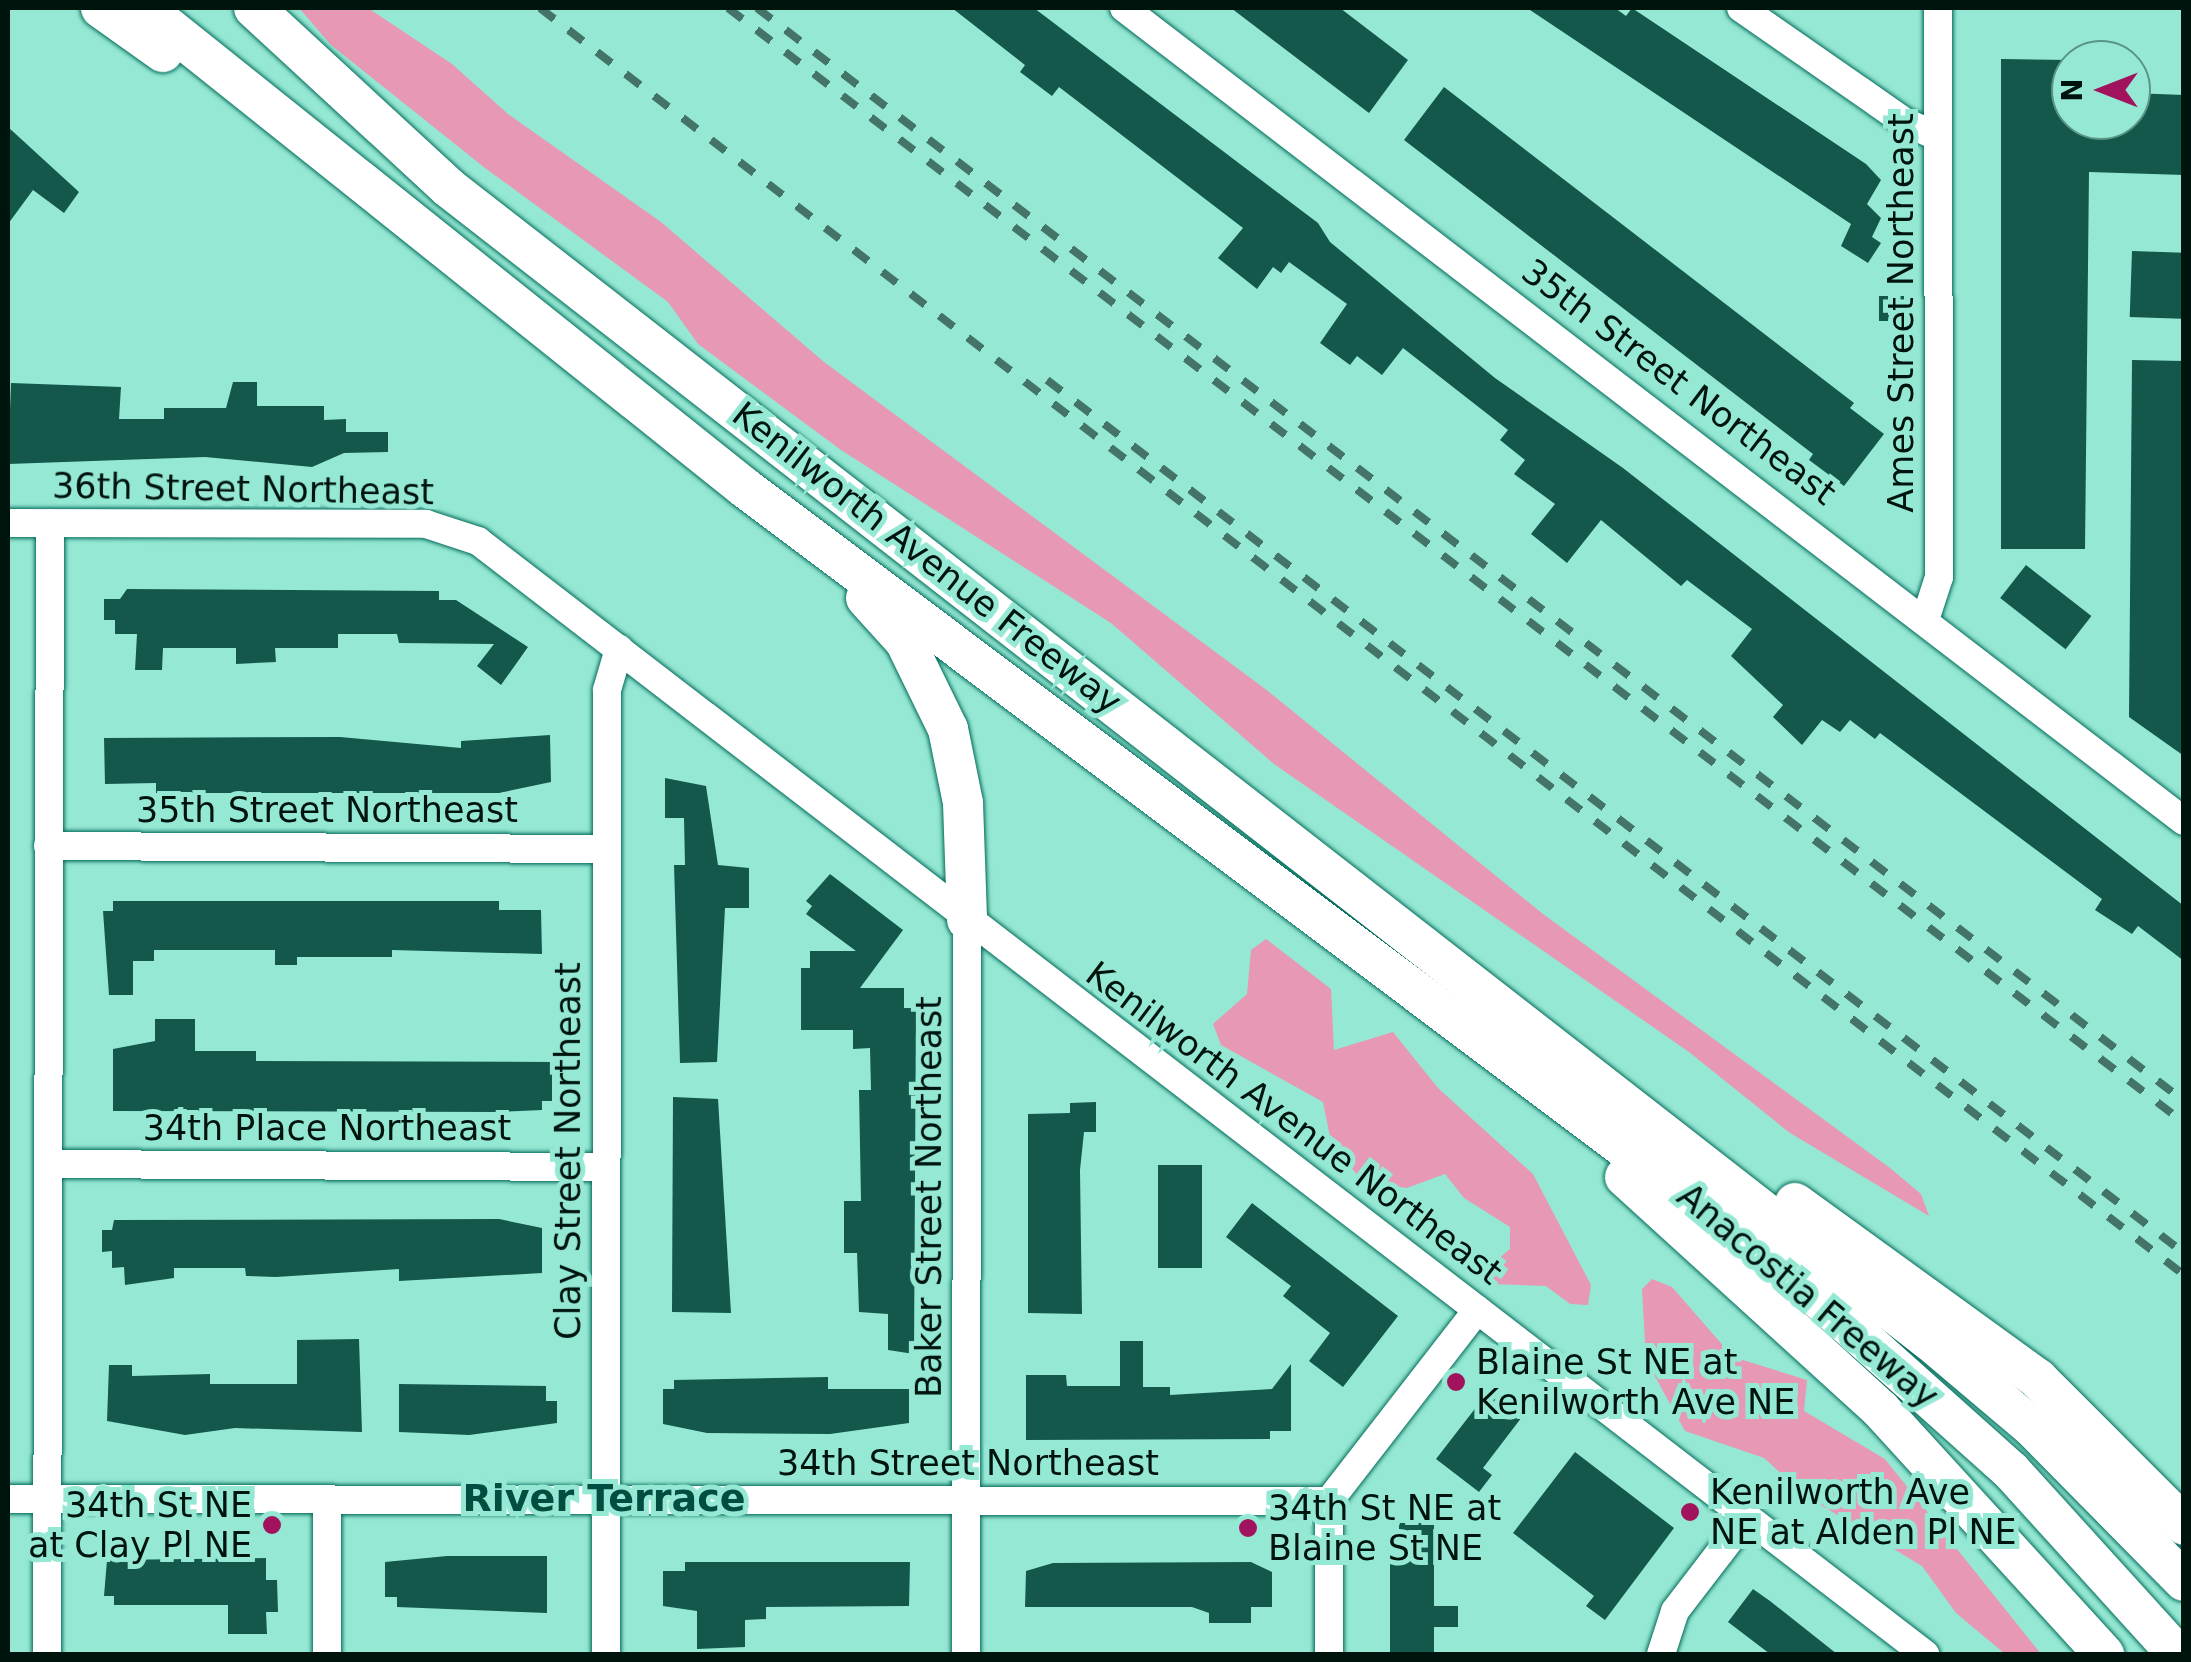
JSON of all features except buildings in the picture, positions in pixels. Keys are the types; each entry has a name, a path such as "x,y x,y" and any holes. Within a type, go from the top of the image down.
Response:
{"highway":[{"path":"102,8 398,214"},
{"name":"Kenilworth Avenue Freeway","path":"144,8 745,488 1400,980"},
{"name":"Kenilworth Avenue Freeway","path":"254,8 449,188 1614,1091"},
{"path":"745,488 894,623 936,696 961,788 967,920"},
{"path":"1400,980 1881,1410 2104,1654"},
{"name":"Anacostia Freeway","path":"1400,980 1876,1345 2100,1561 2177,1654"},
{"path":"1614,1091 2032,1428 2184,1582"},
{"name":"Anacostia Freeway","path":"1614,1091 1797,1204 1980,1335 2101,1436 2184,1525"}],"street":[{"name":"35th Street Northeast","path":"1124,8 1926,616 2184,821"},
{"path":"1741,8 1905,122 1938,137"},
{"name":"Ames Street Northeast","path":"1926,616 1939,577 1938,8"},
{"name":"36th Street Northeast","path":"8,523 436,526 478,541 618,650"},
{"path":"47,1654 50,523"},
{"name":"Kenilworth Avenue Northeast","path":"618,650 1925,1654"},
{"name":"Clay Street Northeast","path":"606,1654 605,849 607,690 618,650"},
{"name":"35th Street Northeast","path":"48,846 605,849"},
{"name":"Baker Street Northeast","path":"966,1654 967,920"},
{"name":"34th Place Northeast","path":"48,1164 606,1167"},
{"path":"1329,1654 1329,1501 1477,1310"},
{"name":"34th Street Northeast","path":"8,1499 1329,1501"},
{"path":"327,1500 327,1654"},
{"path":"1661,1654 1675,1611 1747,1517"}],"shaded area":[{"path":"299,8 368,8 452,64 508,114 661,222 824,362 1264,688 1543,914 1890,1168 1921,1194 1929,1216 1790,1133 1689,1052 1274,764 1111,623 841,450 698,344 668,302 485,168 331,45"},
{"path":"1266,939 1331,989 1334,1050 1393,1032 1438,1088 1533,1174 1591,1285 1588,1305 1570,1304 1546,1286 1491,1284 1486,1269 1510,1249 1510,1227 1464,1198 1445,1174 1407,1188 1364,1182 1332,1147 1323,1102 1221,1045 1213,1024 1247,994 1251,950"},
{"path":"1652,1279 1672,1287 1733,1357 1807,1380 1804,1411 1885,1459 2041,1654 2005,1654 1956,1613 1922,1566 1806,1496 1764,1458 1685,1431 1646,1360 1642,1289"}],"railway":[{"path":"540,8 2184,1275"},
{"path":"728,8 2184,1123"},
{"path":"757,8 2184,1101"},
{"path":"1047,380 2184,1253"}],"place":[{"name":"Blaine St NE at Kenilworth Ave NE","path":"1456,1382"},
{"name":"Kenilworth Ave NE at Alden Pl NE","path":"1690,1512"},
{"name":"34th St NE at Clay Pl NE","path":"272,1525"},
{"name":"34th St NE at Blaine St NE","path":"1248,1528"}],"district":[{"name":"River Terrace","path":"604,1499"}]}
